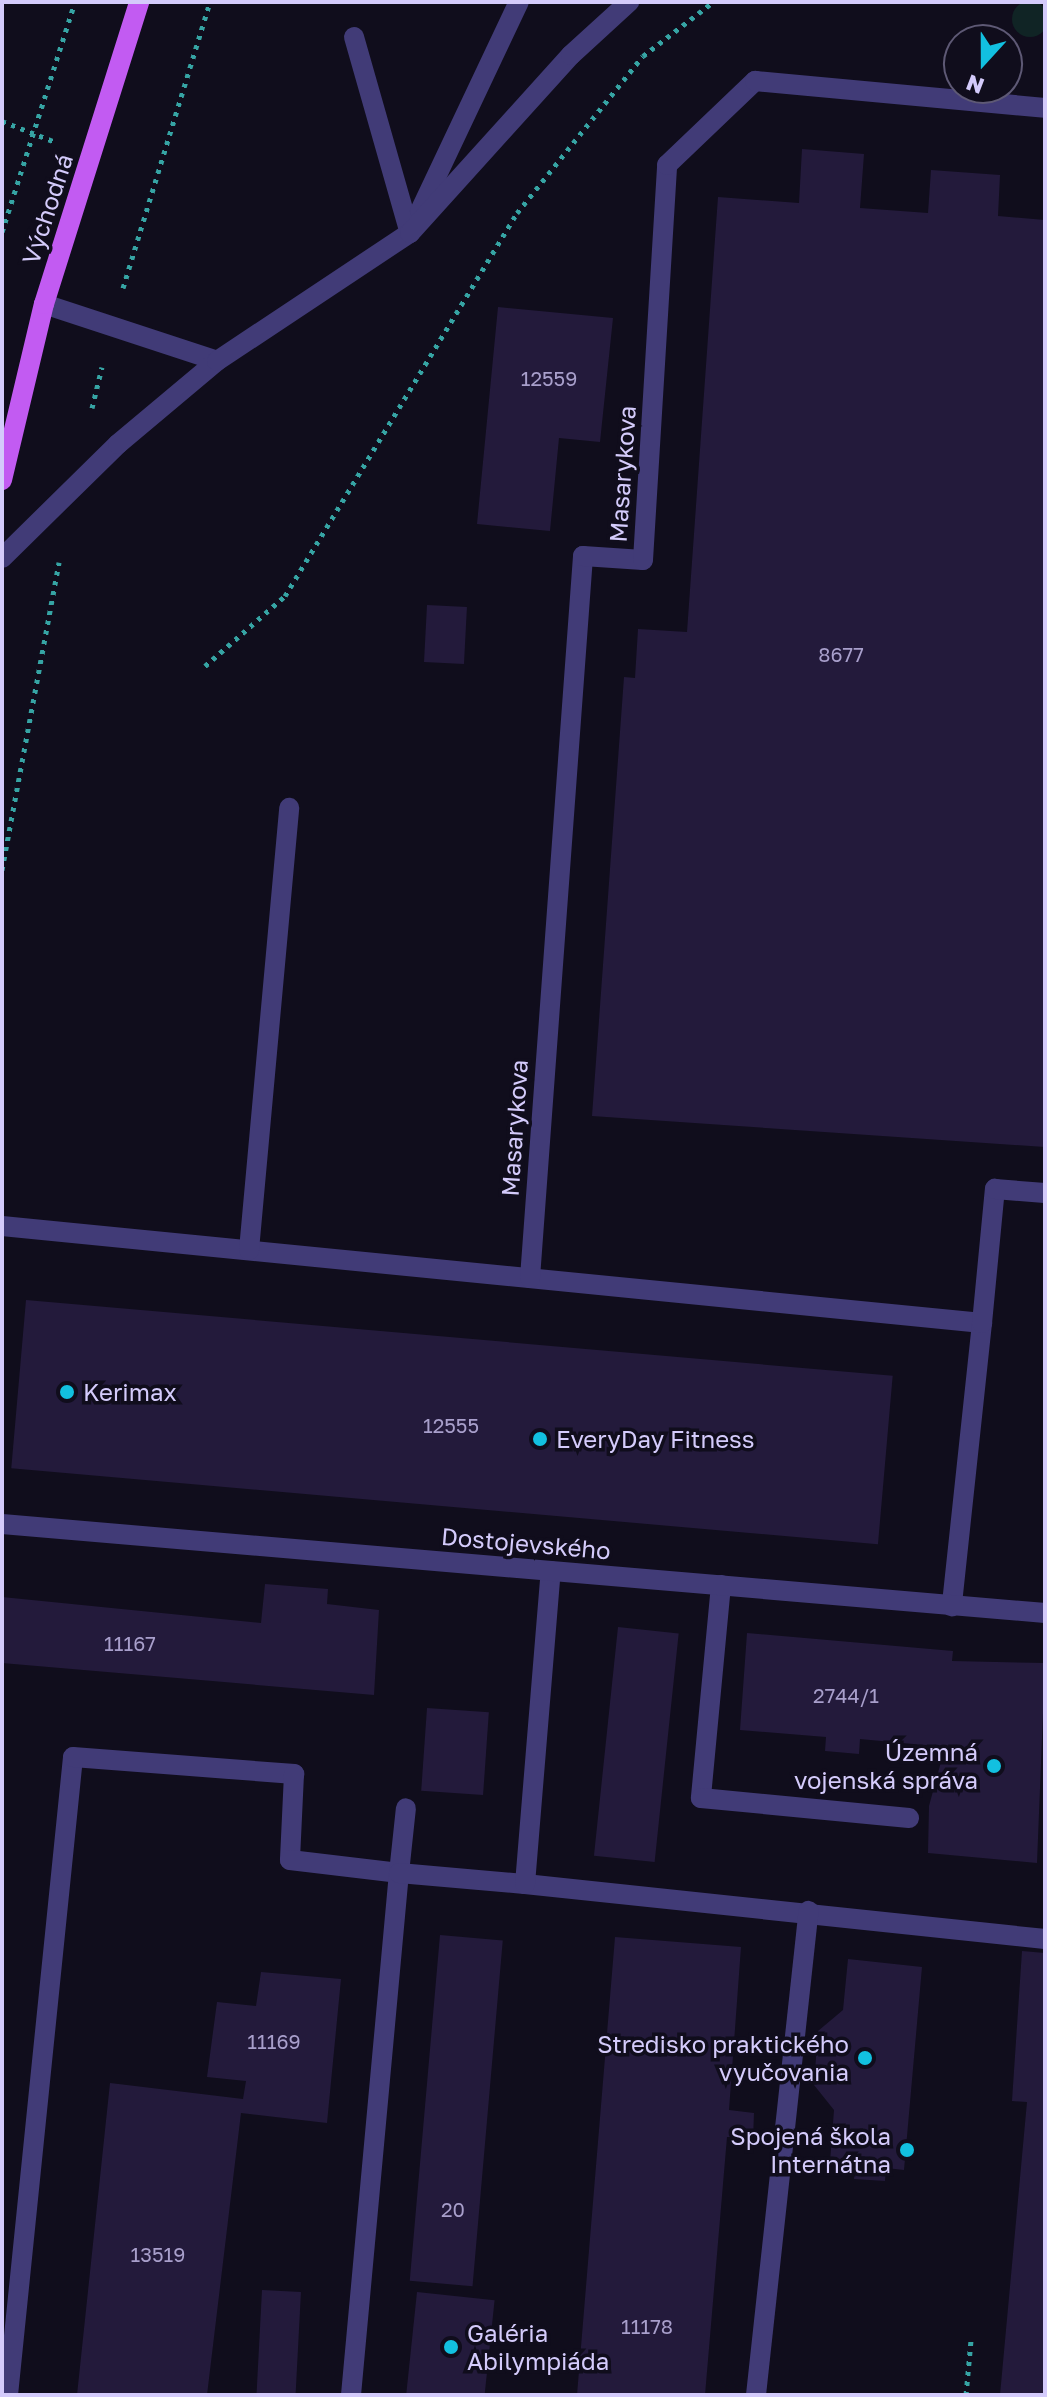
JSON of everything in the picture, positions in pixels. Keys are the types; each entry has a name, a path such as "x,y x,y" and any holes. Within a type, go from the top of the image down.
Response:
{"main road":[{"name":"Východná","path":"2,480 44,304 139,2"}],"street":[{"path":"410,233 519,2"},
{"path":"2,558 118,444 217,361 410,233 571,55 629,2"},
{"path":"354,37 410,233"},
{"name":"Masarykova","path":"530,1278 583,556 643,560 667,165 755,81 1045,108"},
{"path":"44,304 111,332 217,361"},
{"path":"249,1250 289,808"},
{"path":"952,1606 995,1189 1045,1193"},
{"path":"2,1226 982,1323"},
{"name":"Dostojevského","path":"2,1524 1045,1613"},
{"path":"525,1884 551,1571"},
{"path":"721,1585 701,1798 909,1818"},
{"path":"8,2395 73,1757 294,1774 290,1860 809,1911 1045,1939"},
{"path":"351,2395 406,1808"},
{"path":"756,2395 809,1911"}],"path":[{"path":"2,232 75,2"},
{"path":"205,666 285,596 517,213 643,56 713,2"},
{"path":"2,121 90,158"},
{"path":"966,2395 971,2340"}],"green space":[{"path":"1023,2 1037,2 1047,12 1047,26 1037,36 1023,36 1023,24 1013,24 1013,12"}],"building":[{"path":"802,149 864,154 860,208 928,213 931,170 1000,175 998,216 1045,220 1045,1147 592,1116 624,677 635,678 638,629 687,632 718,197 799,203"},
{"path":"498,307 613,318 600,442 559,438 550,531 477,524"},
{"path":"427,605 467,607 464,664 424,662"},
{"path":"26,1300 893,1376 878,1544 11,1468"},
{"path":"265,1584 328,1589 327,1604 379,1610 374,1695 2,1663 2,1597 261,1623"},
{"path":"618,1627 679,1633 655,1862 594,1856"},
{"path":"747,1633 953,1651 952,1661 1045,1663 1037,1863 928,1853 929,1806 945,1747 860,1739 859,1754 825,1751 826,1737 740,1730"},
{"path":"427,1708 489,1712 483,1795 421,1791"},
{"path":"440,1935 503,1940 473,2286 410,2281"},
{"path":"615,1937 741,1947 729,2110 754,2113 753,2139 727,2137 705,2395 577,2395"},
{"path":"1022,1951 1045,1953 1045,2395 1000,2395 1027,2102 1012,2101"},
{"name":"Stredisko praktického vyučovania","path":"848,1959 922,1967 904,2170 886,2168 885,2181 854,2179 855,2166 830,2162 834,2110 814,2085 818,2031 843,2010"},
{"path":"261,1972 341,1979 327,2123 241,2113 207,2395 77,2395 110,2083 243,2099 246,2081 207,2077 217,2002 256,2006"},
{"path":"262,2290 301,2292 296,2395 257,2395"},
{"name":"Galéria Abilympiáda","path":"417,2292 495,2300 485,2395 406,2394"}],"place":[{"name":"Kerimax","path":"67,1392"},
{"name":"EveryDay Fitness","path":"540,1439"},
{"name":"Územná vojenská správa","path":"994,1766"},
{"name":"Stredisko praktického vyučovania","path":"865,2058"},
{"name":"Spojená škola Internátna","path":"907,2150"},
{"name":"Galéria Abilympiáda","path":"451,2347"}]}
